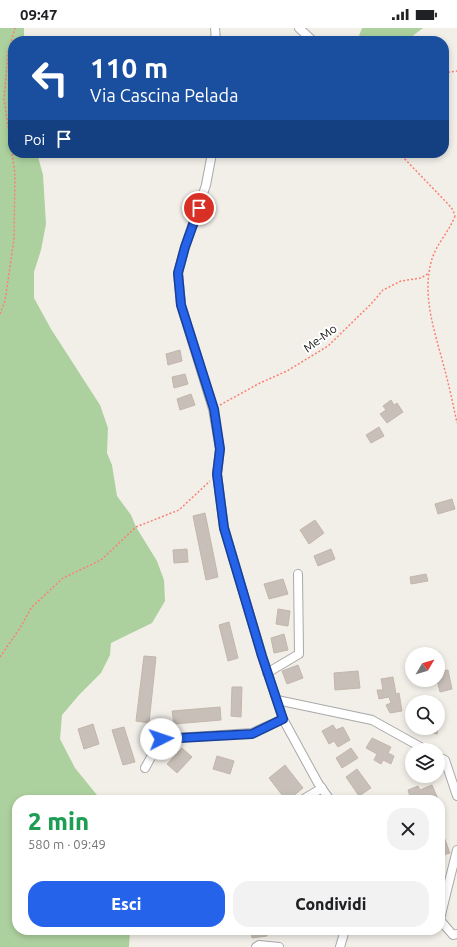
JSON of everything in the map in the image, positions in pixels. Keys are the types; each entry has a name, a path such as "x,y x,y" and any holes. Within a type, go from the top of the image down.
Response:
{"street":[{"path":"299,28 308,36"},
{"path":"211,158 206,185 185,247 178,273 181,305 214,409 220,449 217,474 224,528 267,673 283,719 327,795"},
{"path":"267,673 298,654 298,574"},
{"path":"276,700 372,720 413,743"},
{"path":"145,768 161,739 252,734 283,719"},
{"path":"445,760 457,796"},
{"path":"310,795 322,788"},
{"path":"445,888 457,850"},
{"path":"445,926 453,935 457,934"},
{"path":"340,947 344,935"},
{"path":"256,947 259,945 279,947"}],"path":[{"path":"8,53 4,100 8,127"},
{"path":"0,314 5,301 14,239 15,174 13,158"},
{"path":"404,158 448,204 457,218"},
{"path":"455,216 452,224 437,246 429,273 430,314 452,394 457,423"},
{"name":"Me-Mo","path":"214,409 260,383 287,371 328,346 371,304 383,290 401,281 421,278 429,273"},
{"path":"0,657 20,628 31,608 63,578 101,560 136,527 178,510 217,474"}],"green space":[{"path":"0,28 24,28 24,36 8,36 8,158 38,158 43,175 46,224 41,250 34,272 34,298 51,329 100,405 108,428 107,453 112,465 117,496 131,515 136,527 157,561 164,580 165,601 152,623 111,643 110,655 101,673 62,715 60,739 75,768 97,795 12,795 12,935 130,935 129,947 0,947"},
{"path":"362,28 423,28 413,36 359,36"}],"building":[{"path":"180,350 182,361 168,365 166,354"},
{"path":"185,374 188,384 174,388 172,377"},
{"path":"191,394 195,405 180,410 177,399"},
{"path":"391,400 394,405 397,403 403,412 387,423 380,414 386,410 383,406"},
{"path":"379,427 384,436 371,443 366,435"},
{"path":"452,499 455,509 438,514 435,504"},
{"path":"205,513 218,577 206,580 193,516"},
{"path":"315,520 324,533 309,544 300,530"},
{"path":"187,549 188,562 174,563 173,550"},
{"path":"331,549 335,559 318,566 314,556"},
{"path":"426,574 428,581 411,584 410,577"},
{"path":"283,579 288,594 269,599 264,584"},
{"path":"278,609 290,611 288,626 276,624"},
{"path":"229,622 238,658 228,661 219,625"},
{"path":"284,634 288,650 274,653 271,638"},
{"path":"144,656 156,657 149,723 136,721"},
{"path":"298,665 303,678 287,684 282,671"},
{"path":"448,670 452,689 440,692 439,687 445,687 445,671"},
{"path":"358,671 360,688 335,690 334,673"},
{"path":"393,677 396,694 399,693 402,711 390,713 386,705 391,703 389,697 379,699 377,690 383,690 381,679"},
{"path":"232,687 242,687 241,717 231,716"},
{"path":"220,707 221,720 174,724 172,711"},
{"path":"93,724 99,744 84,749 78,729"},
{"path":"333,725 336,730 343,727 350,740 338,747 334,741 329,744 322,731"},
{"path":"124,727 135,762 123,765 112,730"},
{"path":"372,738 391,747 388,753 394,756 391,764 383,760 381,764 374,760 377,754 366,748"},
{"path":"182,748 192,757 177,773 167,764"},
{"path":"351,748 358,758 342,768 336,758"},
{"path":"217,756 234,761 230,774 213,769"},
{"path":"285,765 303,788 294,795 282,795 269,778"},
{"path":"357,769 371,788 358,795 346,777"},
{"path":"432,785 436,795 410,795 408,790 418,786 420,790"},
{"path":"445,840 450,853 445,854"},
{"path":"252,935 267,935 267,936 252,938"}],"route":[{"path":"161,739 252,734 283,719 262,656 224,528 217,474 220,449 214,409 181,305 178,273 185,247 199,208"}]}
